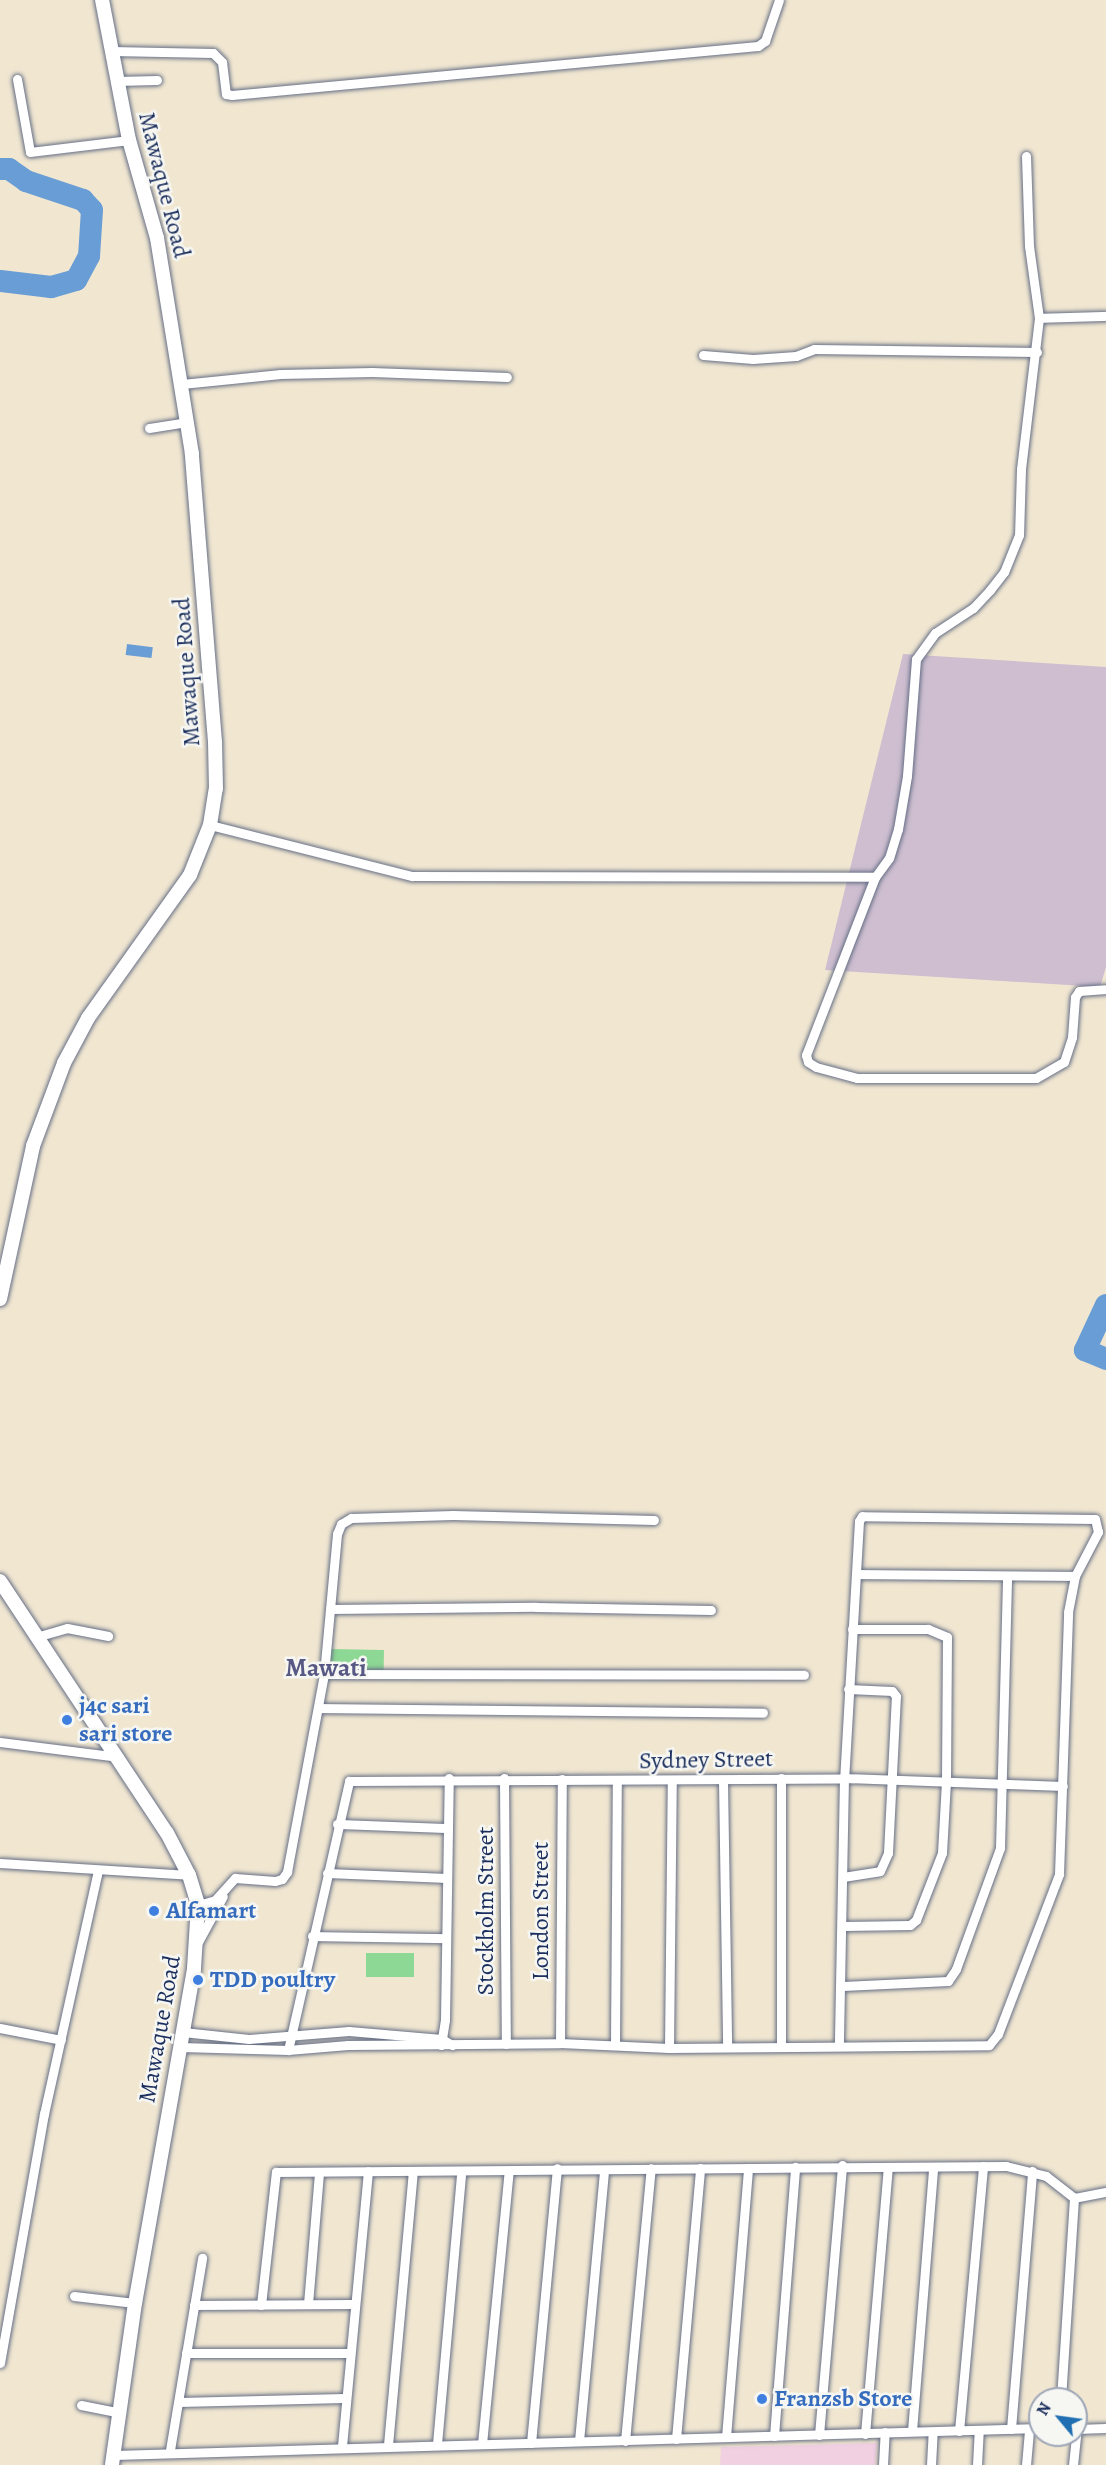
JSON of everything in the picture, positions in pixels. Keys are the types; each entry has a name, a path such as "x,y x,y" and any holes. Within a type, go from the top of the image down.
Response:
{"main road":[{"name":"Mawaque Road","path":"0,1299 33,1146 64,1063 88,1018 190,875 210,825 216,789 216,742 200,531 182,384 157,238 129,140 102,0"},
{"name":"Mawaque Road","path":"0,1581 119,1757 189,1875 198,1905 197,1944 135,2303 113,2460"}],"street":[{"path":"111,51 213,53 222,62 226,94 232,95 758,45 765,41 779,0"},
{"path":"16,79 30,152 129,140"},
{"path":"116,81 157,80"},
{"path":"1026,156 1029,246 1039,318 1037,352 1021,469 1019,535 1004,573 990,590 973,608 935,633 916,659 907,776 898,829 888,858 874,877 806,1055 807,1062 816,1067 857,1078 1036,1078 1064,1062 1072,1037 1075,997 1079,991 1106,989"},
{"path":"1039,318 1105,314"},
{"path":"703,356 753,360 796,356 814,349 1037,352"},
{"path":"182,384 280,374 507,377"},
{"path":"149,428 187,422"},
{"path":"210,825 412,876 874,877"},
{"path":"197,1944 235,1878 275,1881 287,1872 319,1708 337,1534 341,1524 351,1518 464,1515 654,1520"},
{"path":"183,2032 249,2039 349,2031 391,2034 452,2045 560,2043 669,2048 982,2046 993,2042 1058,1881 1068,1612 1075,1576 1098,1533 1095,1519 862,1516 852,1629 844,1778 843,1986 839,2046"},
{"path":"856,1574 1007,1578 1075,1576"},
{"path":"843,1986 948,1981 996,1865 1003,1781 1007,1578"},
{"path":"330,1609 536,1607 711,1610"},
{"path":"36,1636 66,1628 108,1636"},
{"path":"844,1926 910,1925 916,1920 942,1853 946,1781 947,1637 928,1629 852,1629"},
{"path":"324,1674 804,1675"},
{"path":"843,1877 872,1876 885,1864 893,1783 895,1693 848,1689"},
{"path":"319,1708 763,1713"},
{"path":"0,1742 119,1757"},
{"name":"Sydney Street","path":"337,1824 349,1781 504,1778 723,1781 844,1778 893,1783 1003,1781 1063,1786"},
{"name":"Stockholm Street","path":"504,1778 506,2044"},
{"path":"781,1778 781,2046"},
{"path":"441,2043 446,1938 449,1779"},
{"name":"London Street","path":"560,2043 562,1779"},
{"path":"615,2044 617,1780"},
{"path":"669,2048 672,1780"},
{"path":"723,1781 727,2047"},
{"path":"288,2050 288,2035 337,1824 447,1828"},
{"path":"0,1863 189,1875"},
{"path":"0,2362 61,2040 98,1870"},
{"path":"327,1873 447,1878"},
{"path":"198,1905 226,1892"},
{"path":"312,1936 446,1938"},
{"path":"0,2028 61,2040"},
{"path":"348,2045 349,2031"},
{"path":"391,2034 391,2046"},
{"path":"180,2047 288,2050 348,2045 391,2046 441,2043"},
{"path":"819,2435 842,2165"},
{"path":"261,2305 275,2174 368,2171 461,2173 556,2169 842,2165 888,2168 983,2166 1032,2171 1057,2182 1074,2198"},
{"path":"959,2431 983,2166"},
{"path":"774,2436 795,2167"},
{"path":"625,2441 651,2168"},
{"path":"676,2439 700,2168"},
{"path":"726,2437 748,2168"},
{"path":"866,2434 888,2168"},
{"path":"912,2431 933,2168"},
{"path":"531,2442 556,2169"},
{"path":"579,2441 604,2170"},
{"path":"342,2446 344,2398 368,2171"},
{"path":"388,2445 413,2171"},
{"path":"482,2444 509,2171"},
{"path":"1011,2429 1032,2171"},
{"path":"308,2304 319,2172"},
{"path":"437,2444 461,2173"},
{"path":"1074,2198 1106,2192"},
{"path":"1062,2387 1074,2198"},
{"path":"170,2450 202,2258"},
{"path":"74,2296 135,2303"},
{"path":"194,2306 353,2304"},
{"path":"186,2353 349,2353"},
{"path":"178,2402 344,2398"},
{"path":"81,2405 121,2413"},
{"path":"1088,2430 1106,2428"},
{"path":"113,2460 170,2450 625,2441 1028,2429"},
{"path":"977,2465 979,2430"},
{"path":"883,2465 885,2432"},
{"path":"930,2465 933,2432"},
{"path":"1026,2465 1028,2441"},
{"path":"1073,2465 1075,2447"}],"shaded area":[{"path":"903,654 1106,667 1106,967 1100,987 825,970"},
{"path":"877,2443 875,2465 720,2465 721,2447"}],"green space":[{"path":"329,1649 384,1650 384,1671 329,1670"},
{"path":"366,1953 414,1953 414,1977 366,1977"}],"water":[{"path":"127,644 153,647 151,658 126,655"}],"waterway":[{"path":"0,169 9,169 26,181 83,200 92,210 89,256 76,280 51,287 0,281"},
{"path":"1106,1305 1085,1350 1106,1359"}],"place":[{"name":"j4c sari sari store","path":"67,1720"},
{"name":"Alfamart","path":"154,1911"},
{"name":"TDD poultry","path":"198,1980"},
{"name":"Franzsb Store","path":"762,2399"}],"district":[{"name":"Mawati","path":"326,1668"}]}
